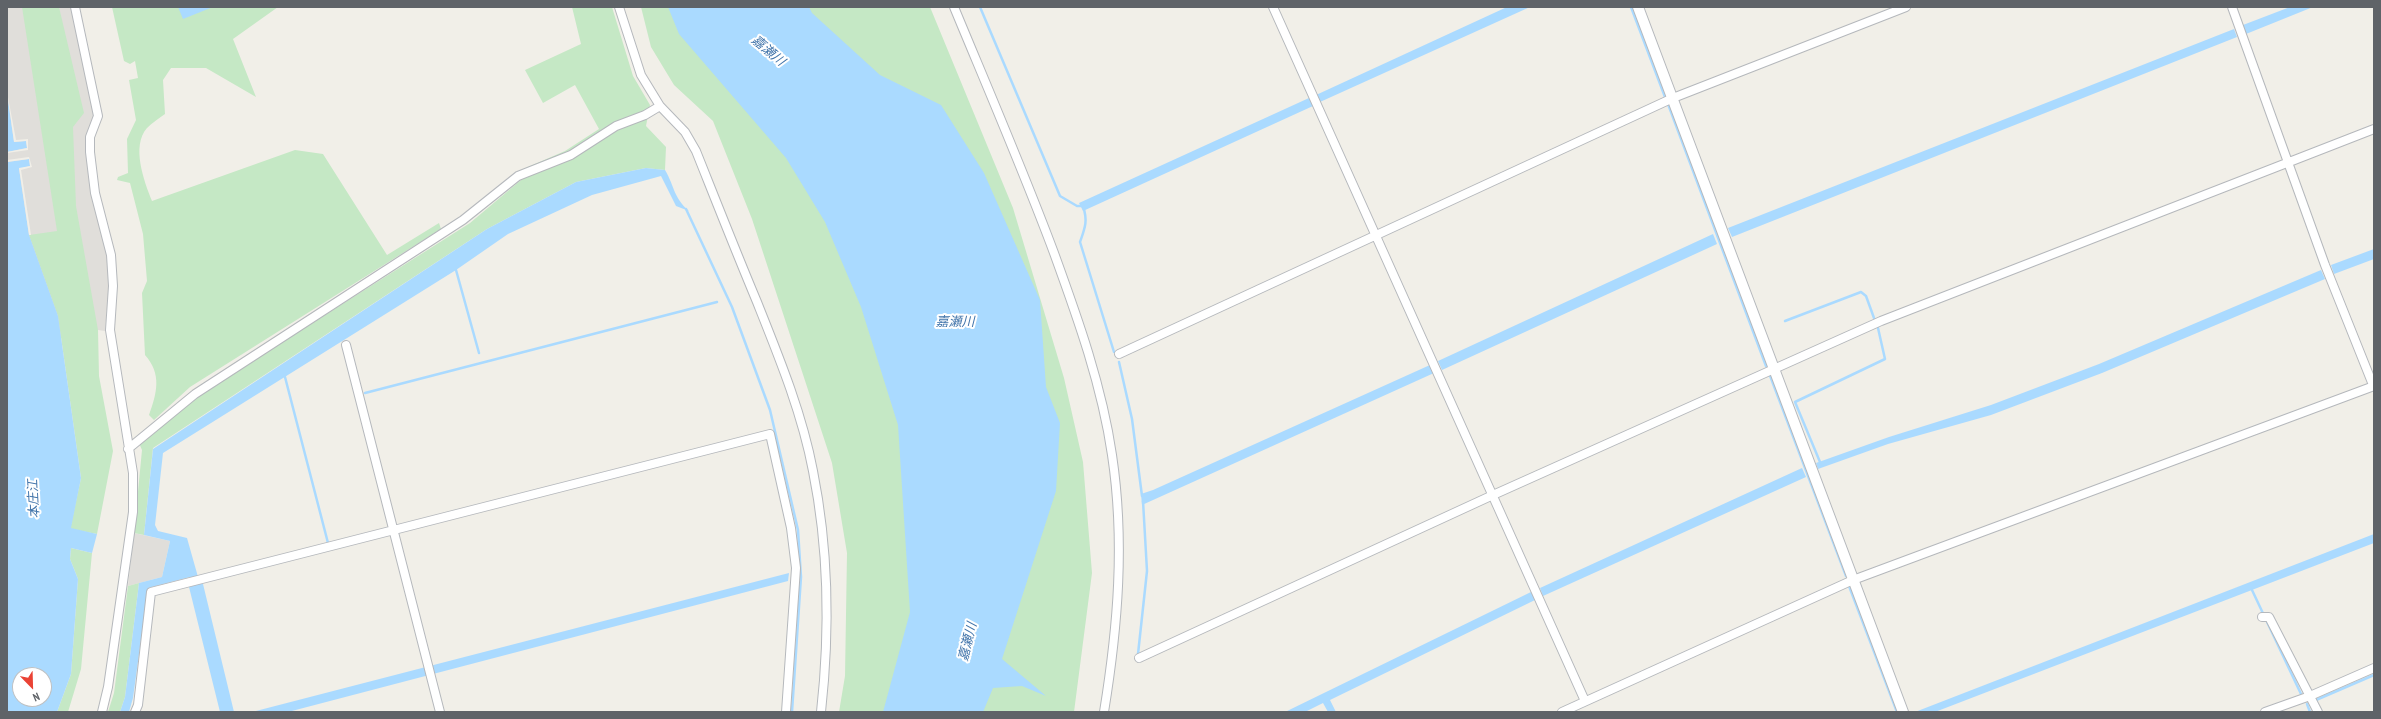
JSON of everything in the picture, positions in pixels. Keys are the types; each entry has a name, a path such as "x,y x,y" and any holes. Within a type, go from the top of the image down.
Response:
{"street":[{"path":"75,7 98,116 90,137 90,152 95,193 111,255 113,286 110,330 133,473 133,512 108,687 102,712"},
{"path":"619,7 641,75 660,106 685,132 696,151 779,357 800,419 813,470 827,569 828,631 821,712"},
{"path":"954,7 1032,194 1068,290 1104,410 1112,456 1120,546 1116,626 1104,712"},
{"path":"1273,7 1585,702"},
{"path":"1638,7 1775,368 1903,712"},
{"path":"1119,354 1673,98 1906,7"},
{"path":"1562,712 1853,580 2374,386 2325,265 2289,161 2232,7"},
{"path":"128,449 195,394 463,220 518,176 571,155 616,126 645,115 660,106"},
{"path":"1139,658 1493,495 1910,309 2374,129"},
{"path":"346,345 440,712"},
{"path":"135,712 138,705 151,592 770,434 791,528 796,568 786,712"},
{"path":"2265,617 2318,712"},
{"path":"2265,712 2310,696 2374,668"}],"shaded area":[{"path":"7,7 71,7 94,117 87,138 86,153 91,194 107,256 109,287 105,331 98,330 7,348"},
{"path":"134,533 170,541 162,577 128,586"}],"green space":[{"path":"22,7 59,7 84,113 73,127 76,206 98,330 99,376 113,451 97,534 70,529 81,478 58,316 29,235 57,231"},
{"path":"112,7 278,7 233,39 256,97 206,68 171,68 163,80 165,114 147,128 142,135 139,154 140,164 152,201 295,150 323,154 387,255 439,223 441,229 190,387 154,420 149,415 156,391 156,377 154,369 145,355 142,293 147,281 143,234 130,183 117,180 118,177 128,173 127,139 136,120 129,80 138,78 135,61 130,64 124,61"},
{"path":"572,7 612,7 633,76 650,105 646,126 666,147 665,170 646,168 576,182 487,229 153,448 144,535 134,533 142,450 139,443 199,395 470,223 521,180 521,170 565,151 599,129 575,85 543,103 525,70 581,44"},
{"path":"641,7 686,7 964,341 899,712 839,712 845,676 847,553 832,463 752,219 713,121 674,85 651,47"},
{"name":"嘉瀬川","path":"772,7 930,7 1013,208 1064,378 1083,462 1092,573 1074,712 973,712 990,661"},
{"path":"71,548 92,553 81,669 68,712 57,712 71,674 78,579 70,559"},
{"path":"139,583 125,697 120,712 108,712 114,693 128,586"}],"water":[{"path":"178,7 213,7 183,19"},
{"name":"嘉瀬川","path":"668,7 809,7 812,13 880,75 941,105 984,173 1040,300 1046,387 1060,423 1056,491 1002,659 1046,696 1022,686 993,688 983,712 883,712 910,612 898,425 861,307 825,222 786,158 679,34"},
{"path":"1507,7 1530,7 1320,102 1316,95"},
{"path":"2290,7 2313,7 2246,34 2243,25"},
{"path":"2234,29 2237,37 1732,237 1728,228"},
{"path":"7,94 14,142 26,141 27,148 7,152"},
{"path":"1309,98 1313,106 1083,211 1079,203"},
{"name":"本庄江","path":"29,159 30,166 19,169 29,235 58,316 81,478 71,528 97,534 92,553 71,548 70,559 78,579 71,674 57,712 7,712 7,162"},
{"path":"646,168 665,170 677,196 689,211 676,206 661,176 592,195 508,234 456,270 163,453 155,525 158,531 187,538 200,584 203,584 234,712 220,712 189,587 192,586 190,577 148,588 133,698 129,712 120,712 125,697 139,583 162,577 170,541 144,535 153,449 487,229 576,182"},
{"path":"1713,234 1717,244 1442,370 1438,361"},
{"path":"2374,249 2374,259 2334,274 2331,265"},
{"path":"2321,270 2325,279 2102,373 1991,415 1888,444 1818,469 1816,463 1889,437 1991,405 2099,364"},
{"path":"1430,365 1434,373 1142,505 1141,494 1153,490"},
{"path":"1802,468 1806,477 1543,596 1540,588"},
{"path":"2374,534 2374,543 1935,712 1915,712"},
{"path":"789,573 788,581 288,712 252,712"},
{"path":"1531,592 1535,600 1330,700 1336,712 1328,712 1323,703 1305,712 1285,712"}],"pier":[{"path":"7,92 16,140 28,139 28,150 7,153 27,148 26,141 14,142"},
{"path":"29,157 32,167 21,170 31,235 29,235 19,168 30,166 29,159 7,162 7,160"}],"waterway":[{"path":"980,7 1060,196 1077,206 1083,206 1085,224 1080,242 1114,352"},
{"path":"1631,7 1665,97"},
{"path":"1668,104 1766,366"},
{"path":"686,209 732,307 770,410 798,530 801,577 792,712"},
{"path":"456,270 479,353"},
{"path":"1785,321 1861,292 1866,296 1874,318"},
{"path":"365,393 717,302"},
{"path":"1820,462 1795,402 1885,359 1878,328"},
{"path":"1119,362 1132,419 1142,496"},
{"path":"1769,373 1846,576"},
{"path":"285,377 328,543"},
{"path":"1138,654 1147,571 1143,501"},
{"path":"1849,586 1897,712"},
{"path":"2252,590 2301,694"},
{"path":"2316,700 2374,675"},
{"path":"2307,704 2310,712"}]}
